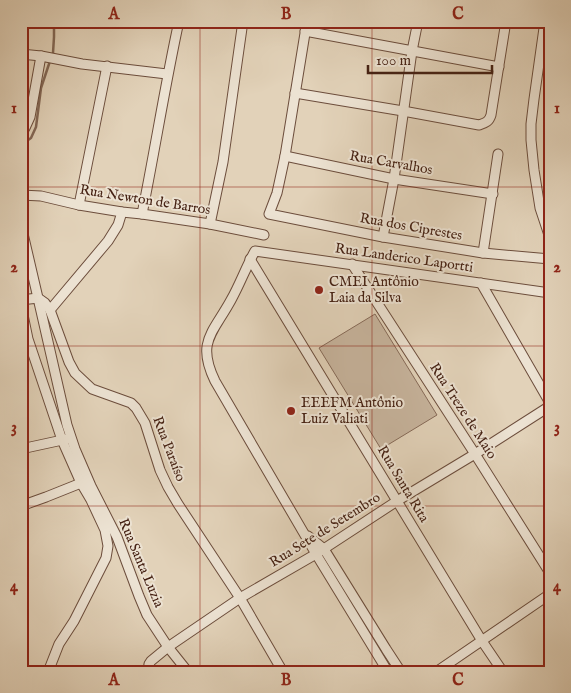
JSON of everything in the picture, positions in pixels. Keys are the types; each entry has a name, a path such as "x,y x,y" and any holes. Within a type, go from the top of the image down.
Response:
{"street":[{"path":"142,214 156,147 167,74 179,21"},
{"path":"210,224 223,162 242,21"},
{"path":"285,156 307,21"},
{"path":"383,237 394,179 418,21"},
{"path":"295,93 478,125 486,123 491,115 506,21"},
{"path":"545,21 531,124 531,140 540,208 550,238"},
{"path":"306,31 499,67"},
{"path":"21,54 82,64 167,74"},
{"path":"21,131 29,123 41,56"},
{"path":"80,205 107,66"},
{"path":"483,253 498,154"},
{"name":"Rua Carvalhos","path":"285,156 394,179 493,194"},
{"name":"Rua dos Ciprestes","path":"285,156 277,193 269,214 383,237 483,253 550,259"},
{"name":"Rua Newton de Barros","path":"21,195 41,196 80,205 210,224 264,235"},
{"path":"50,310 108,241 118,225 122,212"},
{"path":"21,225 67,425 66,439"},
{"path":"252,255 231,300 208,342 206,353 209,369 304,532 320,551 401,672"},
{"name":"Rua Landerico Laportti","path":"252,255 352,264 550,293"},
{"name":"Rua Santa Rita","path":"252,255 397,501 482,641 503,672"},
{"name":"Rua Treze de Maio","path":"352,264 550,573"},
{"path":"481,283 550,405"},
{"path":"21,300 38,298"},
{"name":"Rua Paraíso","path":"38,298 50,310 69,362 75,373 92,390 131,403 136,408 145,423 160,470 168,487 240,598 284,672"},
{"path":"21,305 28,339 81,483 105,530 108,546 106,558 74,621 59,644 48,672"},
{"name":"Rua Sete de Setembro","path":"148,672 151,661 168,647 240,598 320,551 550,405"},
{"path":"21,449 66,439"},
{"name":"Rua Santa Luzia","path":"66,439 118,536 138,596 147,615 185,670"},
{"path":"21,506 81,483"},
{"path":"320,551 388,672"},
{"path":"436,672 550,594"}],"shaded area":[{"path":"375,314 437,415 381,449 319,348"}],"waterway":[{"path":"53,53 54,21"},
{"path":"21,145 31,138 36,127 41,88 50,61"}],"place":[{"name":"CMEI Antônio Laia da Silva","path":"319,290"},
{"name":"EEEFM Antônio Luiz Valiati","path":"291,411"}]}
